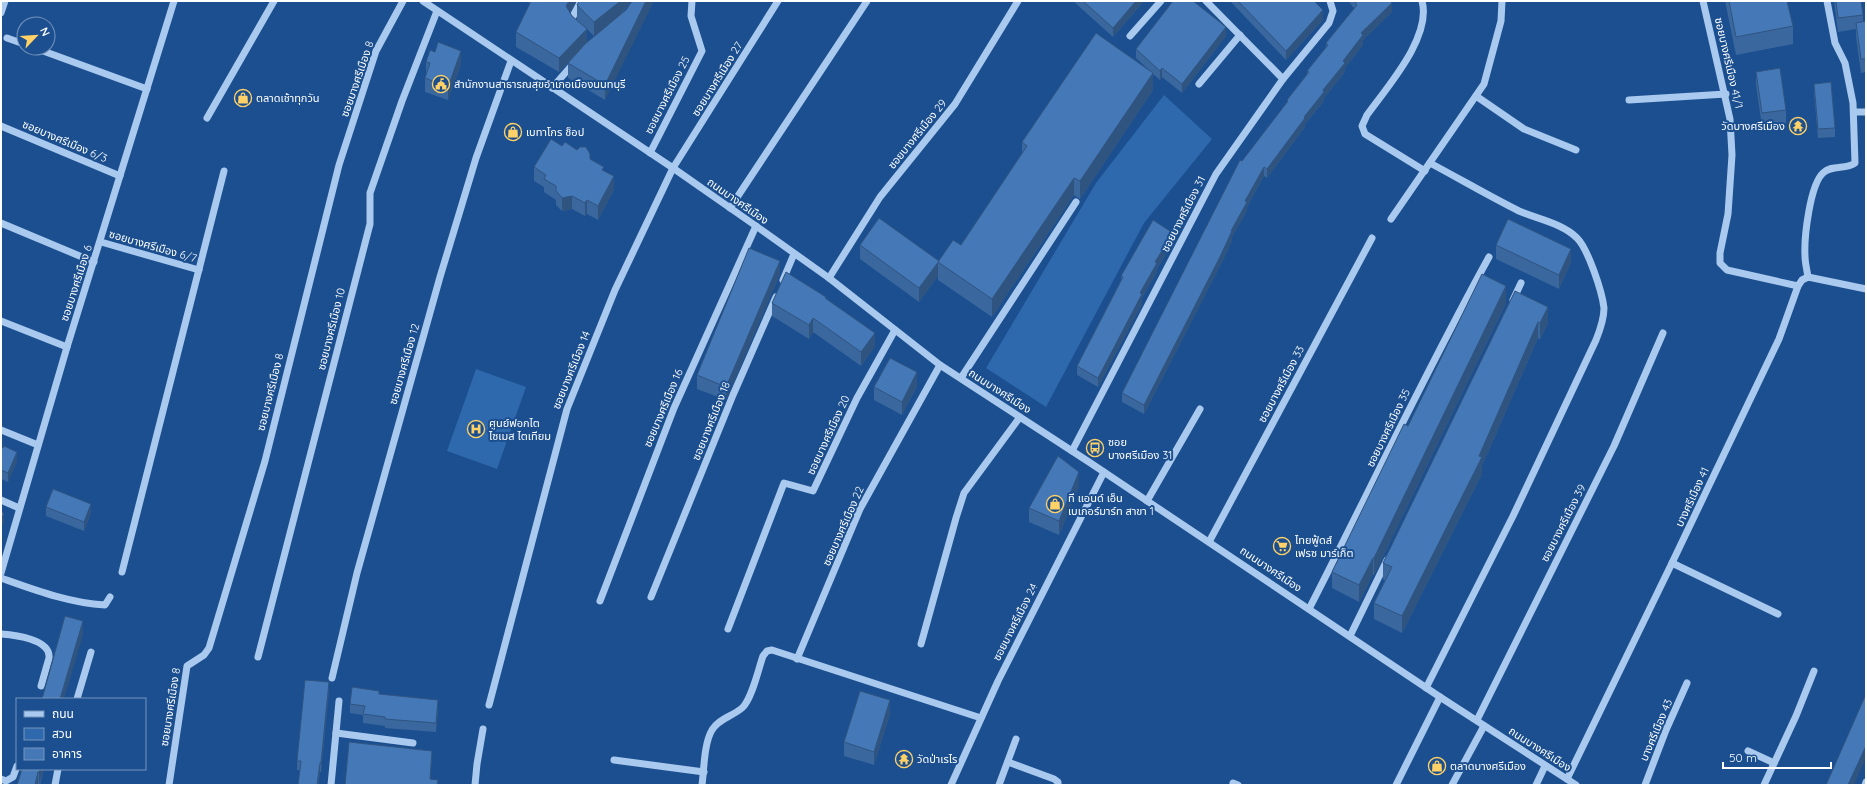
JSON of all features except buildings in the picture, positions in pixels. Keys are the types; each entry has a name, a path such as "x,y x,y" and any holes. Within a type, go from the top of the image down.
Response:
{"street":[{"path":"1,13 5,1"},
{"name":"ซอยบางศรีเมือง 6","path":"1,573 67,347 101,242 174,1"},
{"path":"206,118 274,1"},
{"name":"ซอยบางศรีเมือง 8","path":"169,785 187,666 204,655 209,648 265,461 339,165 376,51 403,1"},
{"name":"ถนนบางศรีเมือง","path":"423,1 437,12 673,168 756,226 829,278 940,365 1104,472 1426,688 1576,785"},
{"path":"580,31 575,27 571,20 581,1"},
{"name":"ซอยบางศรีเมือง 25","path":"650,153 702,51 691,16 692,1"},
{"name":"ซอยบางศรีเมือง 27","path":"673,168 778,1"},
{"path":"730,208 867,1"},
{"name":"ซอยบางศรีเมือง 29","path":"829,278 880,197 955,104 1018,1"},
{"path":"1130,36 1161,1"},
{"path":"1206,1 1283,79"},
{"name":"ซอยบางศรีเมือง 31","path":"1072,451 1216,174 1283,79 1329,22 1333,11 1330,1"},
{"path":"1422,1 1424,8 1422,27 1413,50 1367,115 1362,126 1365,134 1425,171"},
{"path":"1391,219 1484,84 1501,21 1502,1"},
{"name":"ซอยบางศรีเมือง 41/1","path":"1703,1 1718,69 1726,94 1730,119 1732,155 1728,214 1720,253 1720,263 1727,270 1798,286"},
{"path":"1827,1 1835,42 1845,63 1854,112 1855,163 1850,167 1834,168 1823,173 1816,184 1809,208 1805,255 1808,277 1866,288"},
{"name":"ซอยบางศรีเมือง 10","path":"258,657 370,224 370,194 402,101 437,12"},
{"path":"1199,84 1240,35"},
{"path":"7,38 16,41"},
{"path":"56,56 147,88"},
{"name":"ซอยบางศรีเมือง 12","path":"332,678 357,573 440,277 476,158 511,61"},
{"path":"552,88 576,61"},
{"path":"1629,100 1726,94"},
{"path":"1476,96 1524,129 1576,150"},
{"path":"1854,112 1866,112"},
{"name":"ซอยบางศรีเมือง 6/3","path":"1,126 120,176"},
{"path":"1426,688 1513,516 1593,347 1602,323 1604,308 1593,268 1584,245 1576,237 1564,229 1520,211 1430,163"},
{"name":"ซอยบางศรีเมือง 14","path":"489,705 567,409 615,290 673,168"},
{"path":"122,572 224,171"},
{"path":"961,378 1076,202"},
{"path":"1,223 94,262"},
{"name":"ซอยบางศรีเมือง 16","path":"600,601 674,408 756,226"},
{"name":"ซอยบางศรีเมือง 33","path":"1209,542 1372,238"},
{"name":"ซอยบางศรีเมือง 6/7","path":"101,242 199,270"},
{"name":"ซอยบางศรีเมือง 18","path":"651,597 733,395 794,254"},
{"name":"ซอยบางศรีเมือง 35","path":"1309,609 1386,458 1439,349 1488,258"},
{"name":"บางศรีเมือง 41","path":"1567,779 1672,564 1779,339 1798,286 1802,280 1808,277"},
{"path":"1511,304 1521,283"},
{"path":"1,321 67,347"},
{"name":"ซอยบางศรีเมือง 20","path":"728,629 784,483 813,491 857,398 895,330"},
{"name":"ซอยบางศรีเมือง 39","path":"1477,720 1614,446 1663,333"},
{"name":"ซอยบางศรีเมือง 22","path":"797,659 860,509 940,365"},
{"path":"1147,501 1200,409"},
{"path":"921,644 964,493 1020,417"},
{"path":"1,430 38,446"},
{"name":"ซอยบางศรีเมือง 24","path":"951,785 998,682 1104,472"},
{"path":"1,500 20,508"},
{"path":"1350,636 1391,551"},
{"path":"1672,564 1778,614"},
{"path":"1,578 51,596 94,604 105,605 110,597"},
{"path":"1,634 27,638 44,645 47,648 49,658 41,686"},
{"path":"702,785 711,730 743,707 748,699 763,656 767,651 772,650 981,718"},
{"path":"77,698 91,652"},
{"path":"1764,785 1796,716 1814,671"},
{"name":"บางศรีเมือง 43","path":"1645,785 1666,730 1687,683"},
{"path":"1396,785 1440,697"},
{"path":"331,785 339,701"},
{"path":"1452,785 1484,726"},
{"path":"475,785 483,729"},
{"path":"336,733 414,743"},
{"path":"998,785 1016,739"},
{"path":"1748,751 1774,763"},
{"path":"614,760 704,772"},
{"path":"1008,762 1054,779 1058,782 1058,785"},
{"path":"1536,785 1545,766"},
{"path":"1,779 6,781 13,777 16,769"},
{"path":"55,785 58,770"}],"green space":[{"path":"1164,95 1212,139 1144,223 1046,407 986,368 1096,183"},
{"path":"476,369 526,387 497,469 447,451"}],"place":[{"name":"สำนักงานสาธารณสุขอำเภอเมืองนนทบุรี","path":"441,84"},
{"name":"ตลาดเช้าทุกวัน","path":"243,98"},
{"name":"วัดบางศรีเมือง","path":"1798,126"},
{"name":"เบทาโกร ช็อป","path":"513,132"},
{"name":"ศูนย์ฟอกไต ไซเมส ไตเทียม","path":"476,429"},
{"name":"ซอย บางศรีเมือง 31","path":"1095,448"},
{"name":"ที แอนด์ เอ็น เบเกอร์มาร์ท สาขา 1","path":"1055,504"},
{"name":"ไทยฟู้ดส์ เฟรซ มาร์เก็ต","path":"1282,546"},
{"name":"วัดป่าเรไร","path":"904,759"},
{"name":"ตลาดบางศรีเมือง","path":"1437,766"}]}
